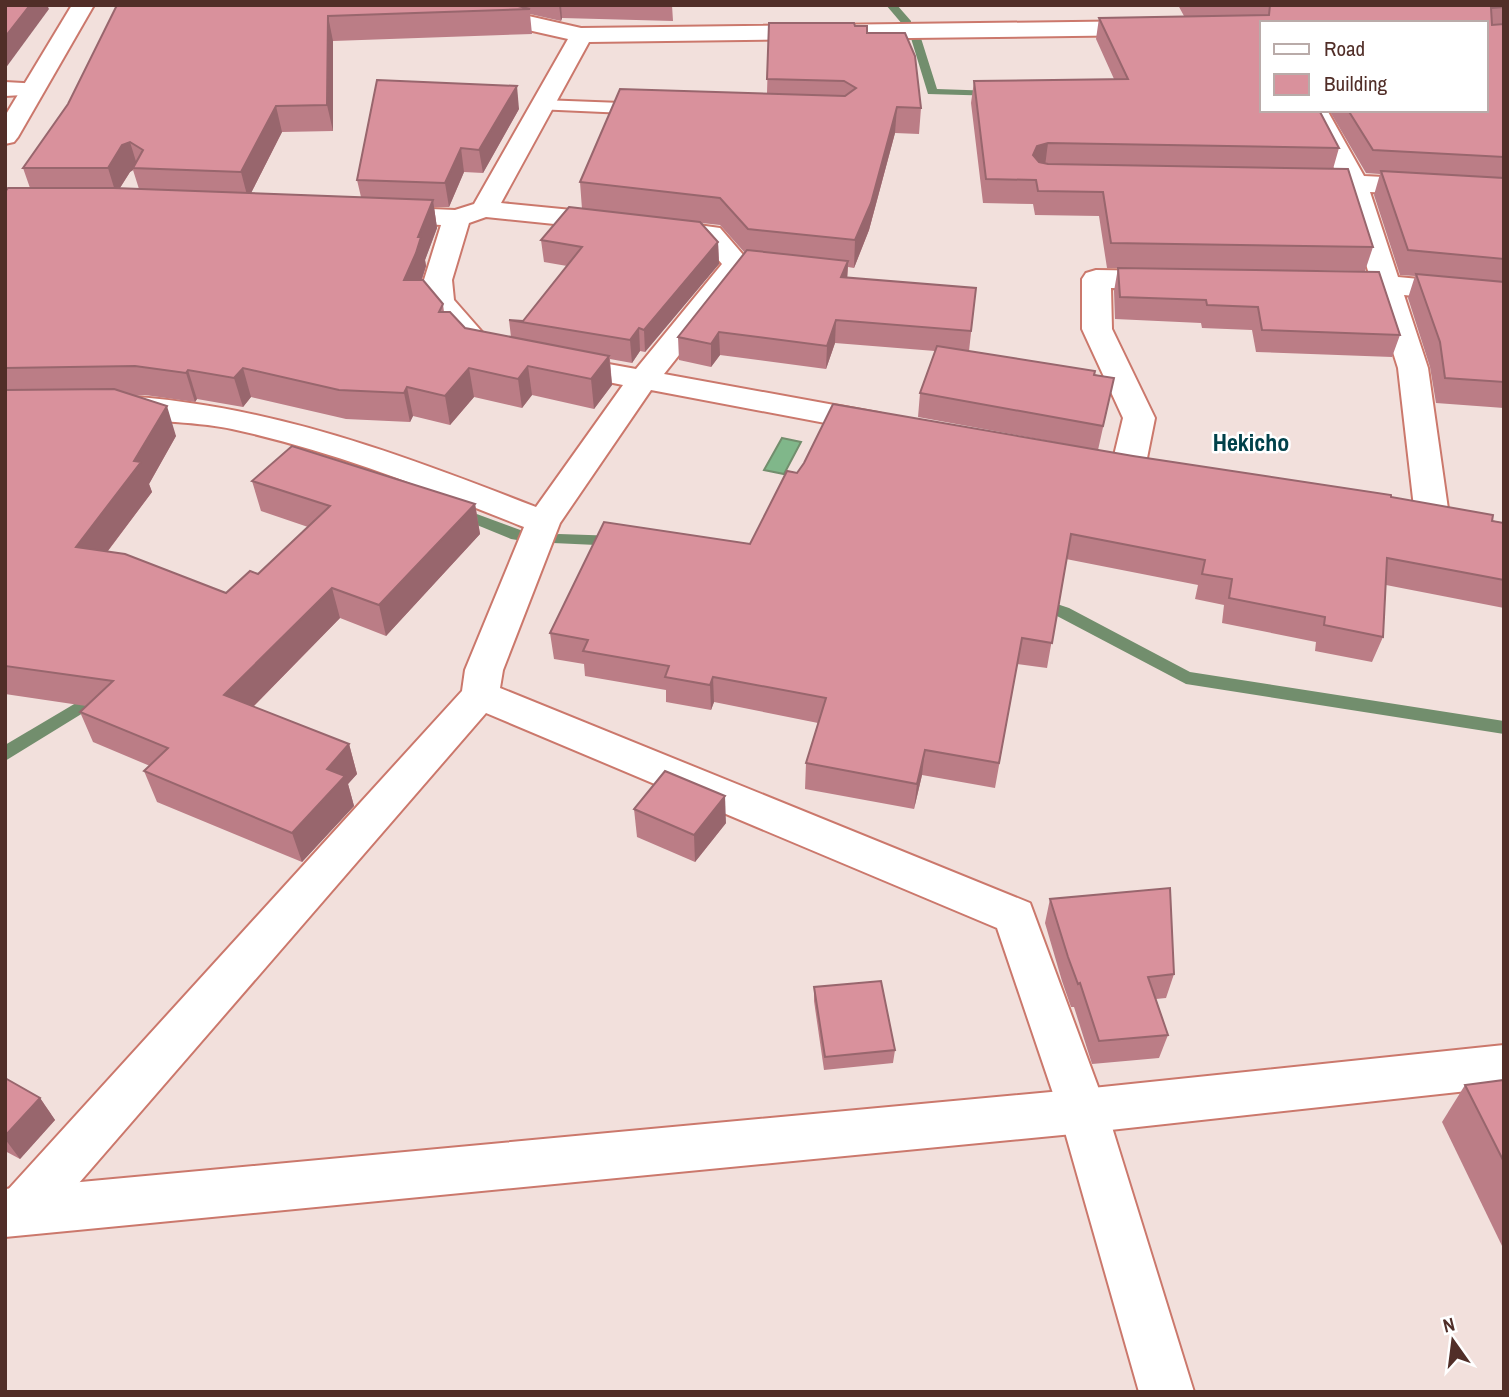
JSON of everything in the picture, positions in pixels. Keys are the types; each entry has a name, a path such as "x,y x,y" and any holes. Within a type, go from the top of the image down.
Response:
{"street":[{"path":"5,137 83,5"},
{"path":"497,5 501,17 581,35 1166,28"},
{"path":"867,5 880,30"},
{"path":"484,209 581,35"},
{"path":"5,89 33,89"},
{"path":"1316,112 1354,182 1413,368 1419,514 1468,521"},
{"path":"1271,179 1504,191"},
{"path":"14,1212 480,695 484,670 543,522 642,381 750,265 710,234 484,209 457,218 360,214"},
{"path":"457,218 438,280 440,302 481,349 912,429"},
{"path":"1128,468 1139,418 1097,329 1096,279 1193,280"},
{"path":"1304,282 1374,284 1504,296"},
{"path":"92,407 145,407 244,422 346,446 543,522"},
{"path":"480,695 1014,916 1083,1111 1167,1392"},
{"path":"14,1212 1083,1111 1504,1066"}],"lane":[{"path":"542,105 666,109"}],"shaded area":[{"path":"782,438 801,442 784,474 764,470"}],"building":[{"path":"5,5 30,5 5,37"},
{"path":"117,5 514,5 530,9 328,16 327,105 276,106 241,172 133,168 143,150 130,142 122,145 108,168 23,168 68,104"},
{"path":"1270,5 1504,5 1491,8 1492,25 1504,24 1504,157 1373,150 1349,112 1488,112 1488,21 1260,21 1260,112 1320,112 1339,148 1048,143 1037,146 1033,155 1039,162 1048,164 1348,169 1373,247 1111,243 1103,192 1038,191 1036,180 986,179 974,81 1128,79 1099,18 1269,15"},
{"path":"769,23 854,23 855,26 867,26 867,33 905,33 915,56 921,108 897,107 871,203 855,240 748,229 720,198 580,182 620,89 845,96 856,88 844,81 767,79"},
{"path":"377,80 517,86 479,150 461,148 445,183 357,180"},
{"path":"1381,171 1504,178 1504,259 1408,250"},
{"path":"8,188 114,188 433,200 404,280 423,280 443,304 439,312 450,312 465,328 609,356 591,379 528,366 518,379 469,368 445,396 407,387 404,393 339,390 243,368 234,378 188,370 186,373 135,366 5,368 5,192"},
{"path":"569,207 700,222 718,242 644,330 639,328 630,340 509,320 523,321 582,247 541,240"},
{"path":"747,250 848,261 841,277 976,288 971,331 836,320 827,346 719,332 711,344 678,337"},
{"path":"1118,268 1379,272 1400,335 1262,330 1258,307 1207,305 1206,300 1120,297"},
{"path":"1416,274 1504,282 1504,382 1445,378 1440,342"},
{"path":"937,346 1095,371 1094,375 1114,378 1103,426 920,393"},
{"path":"114,389 167,406 134,461 141,462 76,547 125,554 226,593 250,571 258,574 330,506 252,481 292,446 475,504 379,605 332,588 224,695 349,744 327,769 345,776 292,833 144,771 168,748 80,712 113,681 5,666 5,390"},
{"path":"833,404 1133,456 1391,495 1493,515 1492,521 1504,523 1504,580 1387,558 1383,637 1324,625 1325,617 1229,598 1232,579 1202,574 1205,560 1071,534 1052,643 1022,638 999,763 925,750 917,784 806,763 826,698 713,677 710,685 665,677 669,666 583,651 588,640 550,633 604,522 750,544 787,471 797,473 804,463"},
{"path":"665,771 725,796 694,835 634,809"},
{"path":"1170,888 1174,974 1148,977 1168,1035 1099,1041 1050,899"},
{"path":"881,981 895,1050 825,1057 814,987"},
{"path":"5,1078 40,1098 5,1136"},
{"path":"1504,1080 1504,1162 1465,1085"}],"waterway":[{"path":"891,5 907,23"},
{"path":"915,35 932,92 995,94"},
{"path":"455,511 517,535"},
{"path":"559,539 618,541"},
{"path":"1036,603 1063,612 1186,678 1504,728"},
{"path":"5,754 103,693"}],"district":[{"name":"Hekicho","path":"1251,442"}]}
